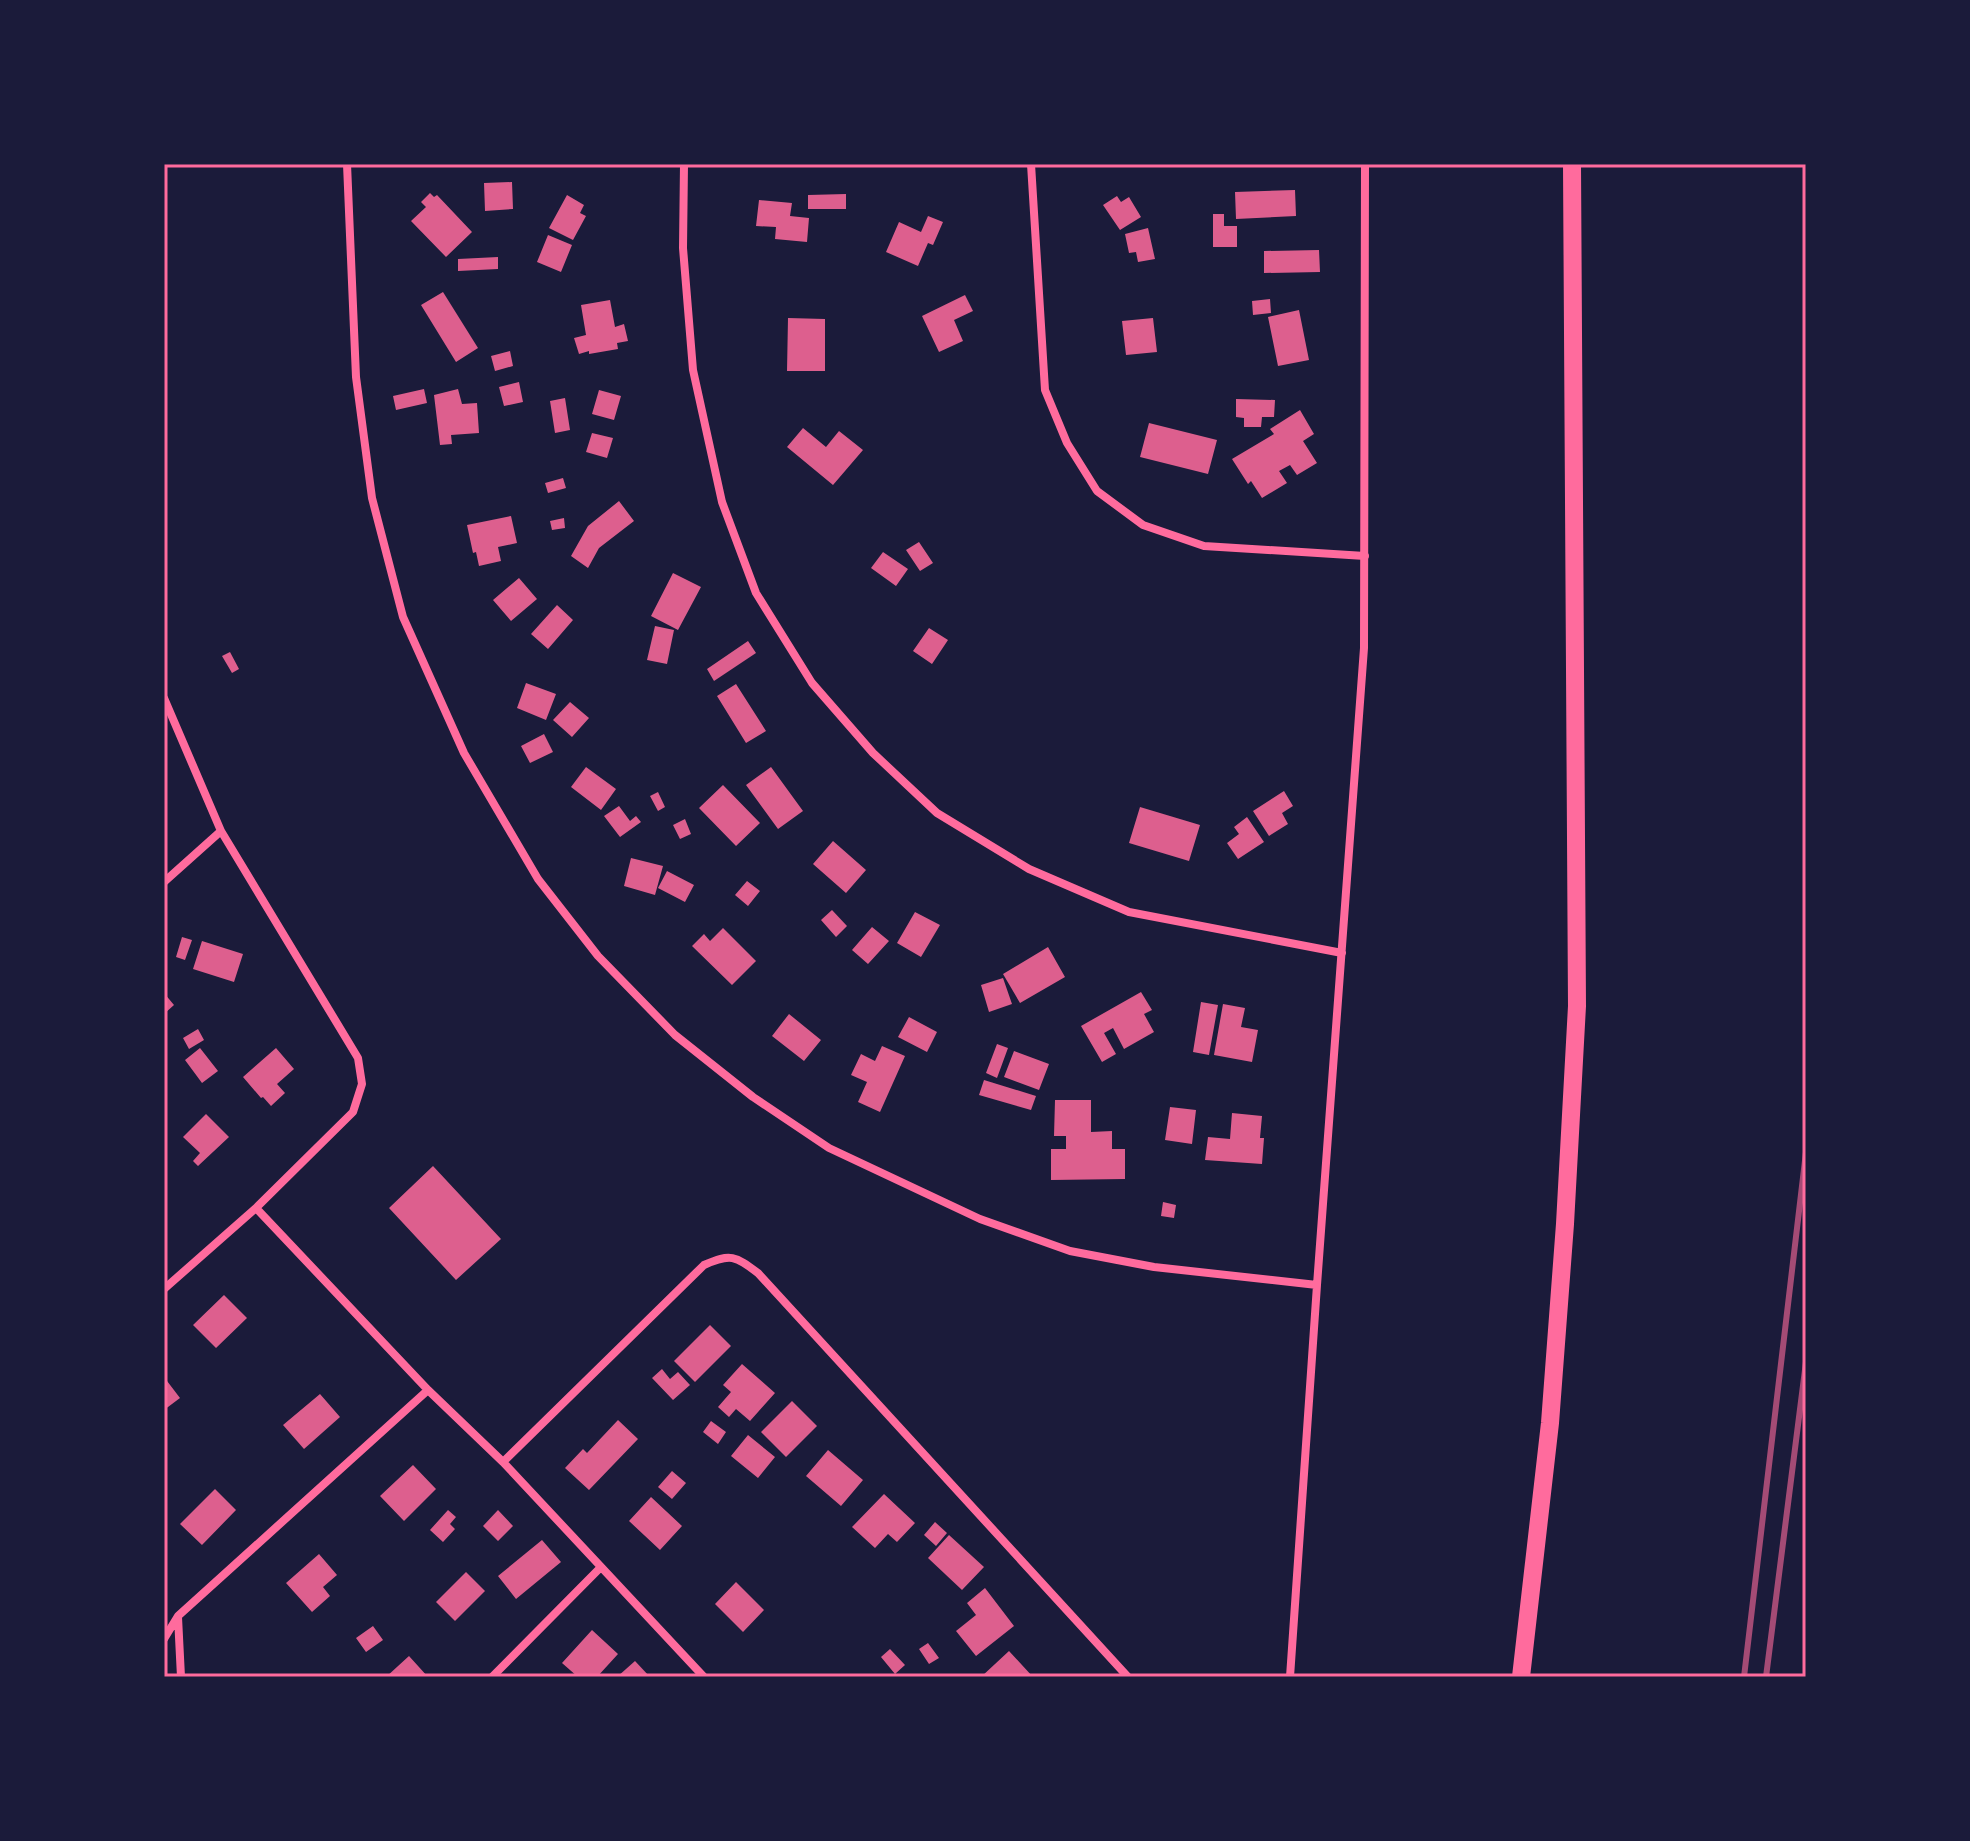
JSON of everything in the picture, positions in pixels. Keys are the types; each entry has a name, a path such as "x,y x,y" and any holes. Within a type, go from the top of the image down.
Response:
{"highway":[{"path":"1521,1677 1550,1423 1577,1006 1572,164"}],"street":[{"path":"347,164 356,377 372,498 403,617 464,753 538,879 598,956 675,1035 753,1097 829,1148 980,1219 1070,1251 1154,1267 1317,1285"},
{"path":"684,164 683,248 693,370 722,502 756,593 812,683 873,753 937,813 1029,869 1129,912 1342,953"},
{"path":"1031,164 1045,390 1067,443 1097,491 1143,525 1204,546 1365,556"},
{"path":"1290,1677 1364,648 1365,164"},
{"path":"164,698 221,831 358,1058 362,1084 353,1112 256,1208 164,1289"},
{"path":"164,882 221,831"},
{"path":"256,1208 428,1390 503,1462 704,1677"},
{"path":"503,1462 704,1265 722,1257 740,1260 758,1273 1128,1677"},
{"path":"164,1639 178,1616 428,1390"},
{"path":"492,1677 600,1568"},
{"path":"178,1616 181,1677"}],"building":[{"path":"512,182 513,209 485,211 484,183"},
{"path":"1295,190 1296,216 1236,219 1235,192"},
{"path":"430,193 434,197 437,195 472,232 446,257 411,221 426,207 421,202"},
{"path":"846,194 846,209 808,209 808,195"},
{"path":"567,195 584,205 580,213 586,216 573,240 549,228"},
{"path":"1117,196 1121,202 1129,197 1141,217 1120,230 1103,205"},
{"path":"759,200 792,203 790,216 809,218 807,242 775,239 776,227 756,226"},
{"path":"1213,214 1224,214 1224,226 1237,226 1237,247 1213,247"},
{"path":"928,216 943,222 933,245 928,243 918,266 886,252 899,222 921,232"},
{"path":"1148,228 1155,259 1138,262 1136,252 1129,253 1125,234"},
{"path":"548,235 572,245 561,272 537,262"},
{"path":"1319,250 1320,272 1264,273 1264,251"},
{"path":"498,257 498,269 458,271 458,259"},
{"path":"443,292 478,348 456,362 421,305"},
{"path":"965,295 973,311 954,320 963,341 939,352 922,316"},
{"path":"1270,299 1271,313 1253,315 1252,301"},
{"path":"610,300 615,327 624,324 628,341 617,343 618,349 579,354 574,338 586,335 581,305"},
{"path":"1299,310 1309,360 1278,366 1268,317"},
{"path":"788,318 825,319 825,371 787,371"},
{"path":"1153,318 1157,352 1126,355 1122,321"},
{"path":"510,351 513,366 495,371 491,356"},
{"path":"519,382 523,402 504,406 499,387"},
{"path":"424,389 427,403 396,410 393,396"},
{"path":"458,389 462,404 477,403 479,433 451,435 452,444 440,445 434,395"},
{"path":"599,390 621,396 614,420 592,414"},
{"path":"565,398 570,430 555,433 550,401"},
{"path":"1236,399 1275,400 1274,417 1262,417 1261,427 1244,427 1244,418 1236,417"},
{"path":"1300,410 1314,434 1303,441 1317,463 1297,475 1290,465 1279,471 1287,483 1262,498 1251,481 1248,484 1232,459 1274,434 1270,429"},
{"path":"1149,423 1217,440 1208,474 1140,457"},
{"path":"803,428 826,447 839,431 863,450 833,485 787,447"},
{"path":"592,433 613,438 607,458 586,452"},
{"path":"563,478 566,488 548,493 545,483"},
{"path":"619,501 634,521 599,548 588,568 571,556 588,526"},
{"path":"511,516 517,543 498,547 501,561 479,566 467,525"},
{"path":"564,518 565,528 552,530 550,521"},
{"path":"919,542 933,563 920,571 906,550"},
{"path":"883,552 908,569 896,586 871,568"},
{"path":"673,573 701,587 678,630 651,616"},
{"path":"519,578 537,599 511,621 493,600"},
{"path":"557,605 573,620 548,649 531,634"},
{"path":"655,626 674,630 667,664 647,660"},
{"path":"929,628 948,640 932,664 913,651"},
{"path":"748,641 756,653 714,681 707,669"},
{"path":"230,652 239,669 232,673 222,656"},
{"path":"526,683 556,694 546,720 517,708"},
{"path":"736,684 766,731 746,743 717,696"},
{"path":"570,702 589,718 572,737 553,720"},
{"path":"544,734 553,752 530,763 521,746"},
{"path":"586,767 616,789 601,810 571,787"},
{"path":"771,767 803,811 778,829 746,785"},
{"path":"723,785 760,823 736,846 699,808"},
{"path":"1284,791 1293,806 1282,813 1288,824 1269,836 1253,811"},
{"path":"658,792 665,807 658,811 650,796"},
{"path":"619,806 630,821 636,816 641,822 620,837 604,816"},
{"path":"1140,807 1200,825 1189,861 1129,843"},
{"path":"1247,817 1264,842 1238,859 1227,843 1239,834 1234,827"},
{"path":"685,819 691,834 680,839 673,825"},
{"path":"833,841 866,870 846,893 813,864"},
{"path":"631,858 663,866 655,895 624,886"},
{"path":"667,871 694,885 685,902 658,888"},
{"path":"747,881 760,891 748,906 735,895"},
{"path":"832,910 847,926 836,937 821,920"},
{"path":"915,912 940,925 921,957 897,943"},
{"path":"872,927 889,941 868,964 852,950"},
{"path":"723,928 756,961 732,985 692,946 704,934 710,941"},
{"path":"182,937 192,940 185,960 176,957"},
{"path":"202,941 243,954 234,982 193,969"},
{"path":"1048,947 1065,977 1020,1003 1003,974"},
{"path":"1003,978 1012,1004 989,1012 981,985"},
{"path":"1141,992 1152,1010 1144,1014 1154,1032 1124,1049 1113,1028 1104,1033 1116,1054 1102,1062 1081,1026"},
{"path":"164,993 174,1005 164,1014"},
{"path":"1201,1002 1218,1005 1209,1055 1193,1052"},
{"path":"1223,1004 1245,1008 1241,1027 1258,1030 1252,1062 1214,1055"},
{"path":"789,1014 821,1040 804,1061 772,1036"},
{"path":"909,1017 937,1032 927,1052 898,1037"},
{"path":"198,1029 204,1040 189,1049 183,1038"},
{"path":"997,1044 1008,1048 997,1078 986,1073"},
{"path":"882,1046 905,1056 880,1112 858,1102 867,1082 851,1075 861,1054 875,1061"},
{"path":"200,1048 218,1071 202,1083 185,1060"},
{"path":"276,1048 294,1069 277,1084 285,1093 271,1106 243,1077"},
{"path":"1014,1051 1049,1064 1039,1090 1004,1077"},
{"path":"984,1080 1036,1096 1031,1110 979,1095"},
{"path":"1055,1100 1091,1100 1091,1132 1112,1131 1112,1149 1125,1149 1125,1179 1051,1180 1051,1149 1066,1149 1066,1136 1054,1136"},
{"path":"1170,1107 1196,1110 1192,1144 1165,1140"},
{"path":"1232,1113 1262,1116 1262,1164 1205,1160 1208,1137 1230,1139"},
{"path":"206,1114 229,1137 198,1166 193,1161 200,1153 183,1137"},
{"path":"433,1166 501,1239 456,1280 389,1208"},
{"path":"1163,1202 1176,1205 1174,1218 1161,1216"},
{"path":"224,1295 247,1318 216,1348 193,1325"},
{"path":"710,1325 731,1346 695,1382 674,1361"},
{"path":"742,1364 775,1393 750,1421 736,1409 729,1417 718,1407 731,1392 723,1385"},
{"path":"662,1369 670,1379 678,1372 690,1385 673,1400 652,1378"},
{"path":"164,1377 180,1398 164,1410"},
{"path":"320,1394 340,1417 304,1449 283,1425"},
{"path":"792,1401 817,1426 786,1457 761,1432"},
{"path":"618,1420 638,1439 589,1490 565,1468 583,1449 587,1453"},
{"path":"711,1421 726,1432 718,1444 703,1432"},
{"path":"748,1435 775,1457 758,1478 731,1456"},
{"path":"828,1450 863,1480 841,1506 806,1476"},
{"path":"413,1465 436,1489 404,1521 380,1496"},
{"path":"672,1471 686,1483 672,1499 658,1487"},
{"path":"215,1489 236,1510 202,1545 180,1524"},
{"path":"884,1494 915,1523 897,1542 888,1534 875,1548 852,1527"},
{"path":"651,1497 682,1526 660,1550 629,1521"},
{"path":"448,1510 456,1517 450,1524 455,1529 443,1542 430,1530"},
{"path":"498,1510 513,1526 498,1541 483,1526"},
{"path":"935,1522 947,1533 936,1546 924,1535"},
{"path":"949,1535 984,1567 962,1590 928,1558"},
{"path":"542,1540 561,1562 516,1599 498,1576"},
{"path":"319,1554 337,1575 323,1587 330,1596 312,1612 286,1583"},
{"path":"466,1572 485,1591 455,1621 436,1602"},
{"path":"736,1582 764,1610 743,1632 715,1604"},
{"path":"985,1588 1014,1626 976,1656 956,1631 976,1615 967,1603"},
{"path":"373,1626 383,1640 366,1652 356,1638"},
{"path":"592,1630 618,1654 597,1677 578,1677 562,1663"},
{"path":"928,1643 939,1658 929,1664 919,1649"},
{"path":"890,1649 905,1665 895,1674 881,1657"},
{"path":"1009,1651 1033,1677 981,1677"},
{"path":"409,1656 428,1677 386,1677"},
{"path":"635,1661 650,1677 617,1677"}],"railway":[{"path":"1744,1677 1806,1152"},
{"path":"1766,1677 1806,1362"}]}
